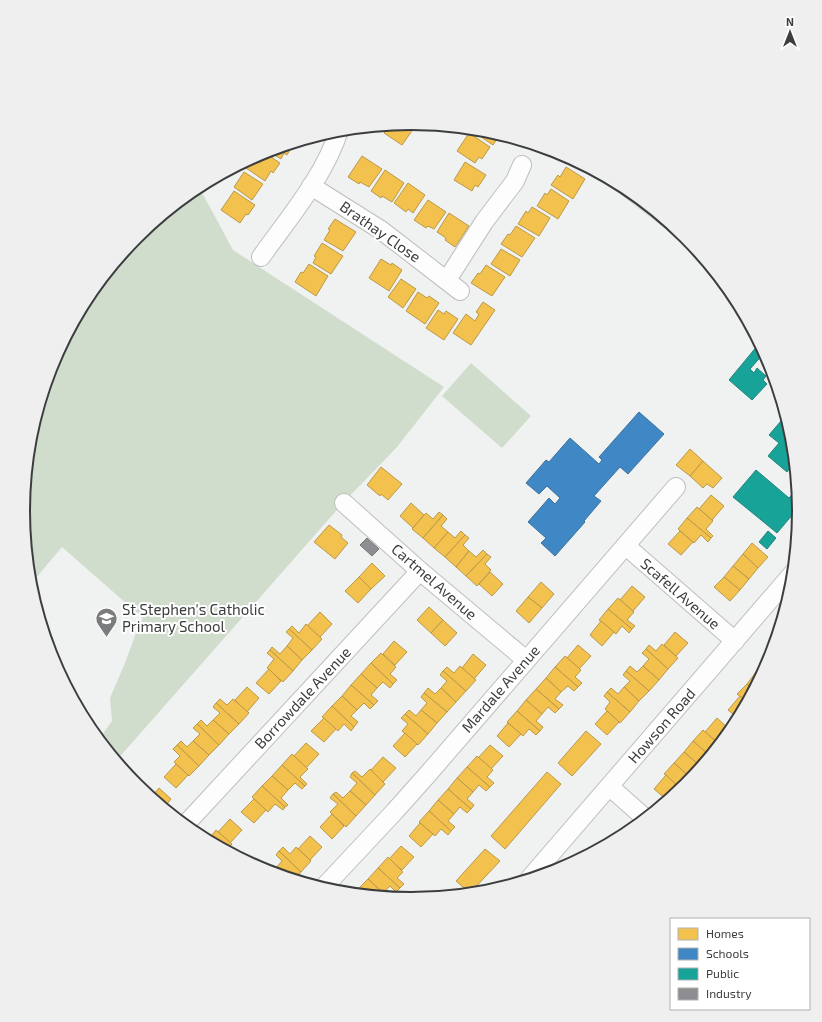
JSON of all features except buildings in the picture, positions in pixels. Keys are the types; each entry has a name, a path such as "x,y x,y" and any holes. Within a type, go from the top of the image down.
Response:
{"street":[{"path":"260,257 311,186 331,154 337,137"},
{"name":"Brathay Close","path":"311,186 381,230 453,286 484,222 515,181 522,162"},
{"name":"Mardale Avenue","path":"328,883 395,811 676,488"},
{"name":"Cartmel Avenue","path":"344,503 420,571 526,660"},
{"name":"Scafell Avenue","path":"626,546 735,641"},
{"name":"Borrowdale Avenue","path":"189,821 420,571"},
{"name":"Howson Road","path":"536,871 786,582"},
{"path":"610,787 641,814"}],"green space":[{"path":"601,180 623,194 668,230"},
{"path":"202,192 233,250 444,387 397,447 343,503 120,756 102,734 112,721 110,698 140,622 143,618 62,547 36,578 33,561 30,511 33,461 43,412 59,365 81,320 109,279 142,242 160,225"},
{"path":"471,363 531,416 502,448 442,396"}],"place":[{"name":"St Stephen's Catholic Primary School","path":"107,638"}]}
